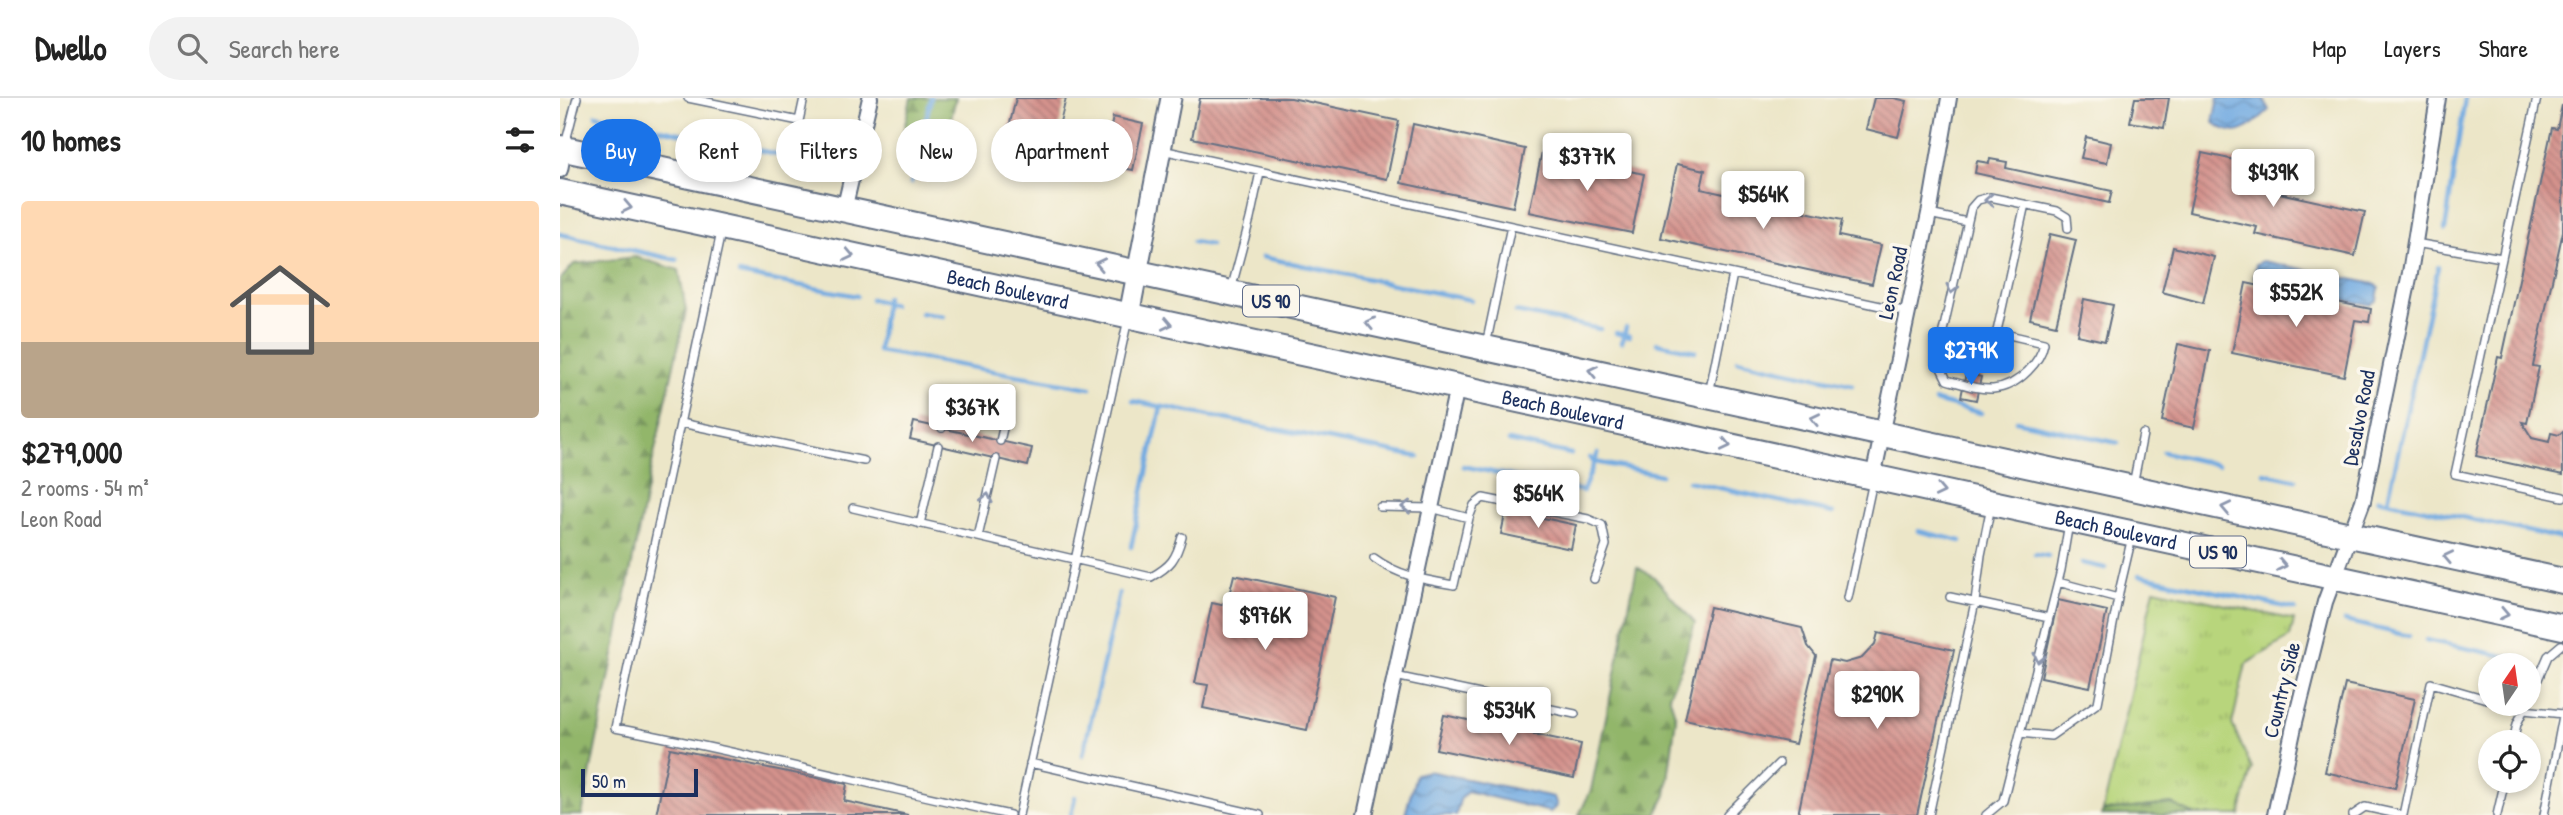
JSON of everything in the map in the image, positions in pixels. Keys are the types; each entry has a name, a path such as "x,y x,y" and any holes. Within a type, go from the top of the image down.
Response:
{"highway":[{"name":"US 90","path":"562,156 844,210 1138,272 2563,581"},
{"name":"Beach Boulevard","path":"560,192 2336,577 2563,640"}],"street":[{"path":"844,210 870,98"},
{"path":"1129,315 1171,98"},
{"name":"Leon Road","path":"1873,477 1929,214 1949,98"},
{"name":"Desalvo Road","path":"2336,577 2363,501 2415,243 2438,98"},
{"path":"1365,815 1457,387"},
{"name":"Country Side","path":"2274,815 2325,602 2336,577"}],"lane":[{"path":"562,156 577,98"},
{"path":"688,98 799,121 804,98"},
{"path":"2537,98 2455,474 2563,497"},
{"path":"1161,150 1908,312"},
{"path":"1230,292 1260,172"},
{"path":"1996,332 2044,343 2042,353 2032,368 2015,384 1998,390 1947,380 1941,368 1943,331 1971,208 1978,200 1990,197 2025,204 2057,211 2067,217 2068,228"},
{"path":"1990,363 2025,204"},
{"path":"1929,214 1967,222"},
{"path":"1486,348 1511,226"},
{"path":"722,227 615,728 1010,815"},
{"path":"2415,243 2502,258"},
{"path":"1708,396 1733,274"},
{"path":"1019,815 1129,315"},
{"path":"942,428 946,408"},
{"path":"1000,441 1005,420"},
{"path":"681,423 864,461"},
{"path":"2133,488 2143,434"},
{"path":"920,524 938,446"},
{"path":"978,537 996,458"},
{"path":"1848,598 1873,477"},
{"path":"1374,558 1386,567 1416,579 1454,585 1469,518 1474,505 1483,499 1588,519 1602,526 1606,545 1594,579"},
{"path":"1929,815 1975,602 1992,502"},
{"path":"853,508 1151,577 1167,568 1178,553 1182,537"},
{"path":"1380,508 1431,508 1469,518"},
{"path":"1986,815 2003,801 2058,582 2069,519"},
{"path":"2020,733 2051,736 2098,703 2118,598 2134,533"},
{"path":"2058,582 2118,598"},
{"path":"1950,597 2049,618"},
{"path":"2541,672 2548,656 2563,640"},
{"path":"1395,676 1575,714"},
{"path":"2353,815 2365,807 2403,815 2431,683 2478,697"},
{"path":"2541,708 2563,715 2544,815"},
{"path":"1030,763 1259,815"},
{"path":"1727,815 1779,763"},
{"path":"2497,815 2502,793"}],"green space":[{"path":"911,98 956,98 951,119 906,119"},
{"path":"635,257 679,270 686,311 651,468 582,815 560,815 560,280 574,264"},
{"path":"1637,567 1654,577 1695,623 1681,668 1669,695 1676,718 1666,795 1656,815 1579,815 1591,790"},
{"path":"2154,589 2294,620 2290,637 2246,664 2232,724 2252,769 2240,815 2195,815 2172,804 2103,811"},
{"path":"2172,804 2195,815 2101,815 2103,811"}],"water":[{"path":"2218,98 2263,98 2269,110 2249,127 2236,132 2229,131 2213,122"},
{"path":"2263,261 2374,284 2379,288 2377,300 2370,305 2260,283 2254,278 2256,264"},
{"path":"1428,771 1554,797 1557,806 1550,812 1467,791 1460,800 1456,815 1405,815 1416,774"}],"building":[{"path":"1016,98 1066,98 1061,119 1011,119"},
{"path":"1200,98 1291,98 1399,121 1387,179 1192,138"},
{"path":"1874,98 1907,101 1898,137 1866,129"},
{"path":"2135,98 2169,98 2164,128 2130,122"},
{"path":"2562,105 2563,231 2533,366 2539,367 2527,423 2522,422 2532,438 2549,442 2551,433 2559,435 2563,431 2563,475 2476,456 2498,357 2502,358 2552,128 2557,129"},
{"path":"1133,122 1143,124 1133,170"},
{"path":"1413,124 1525,149 1513,207 1401,183"},
{"path":"2086,137 2111,143 2107,163 2081,158"},
{"path":"1542,152 1644,174 1632,233 1529,212"},
{"path":"2202,153 2244,162 2239,184 2365,212 2355,256 2255,234 2257,227 2189,212"},
{"path":"1990,159 2007,162 2006,168 2112,191 2109,203 1975,173 1977,161 1989,163"},
{"path":"1677,164 1705,170 1701,189 1842,220 1839,236 1881,245 1872,284 1661,238"},
{"path":"2050,234 2076,240 2056,325 2030,319"},
{"path":"2173,247 2214,257 2203,303 2162,292"},
{"path":"2246,283 2371,309 2369,322 2355,320 2344,376 2232,353"},
{"path":"2084,299 2113,305 2105,341 2077,335"},
{"path":"2178,344 2210,351 2194,428 2162,421"},
{"path":"1966,373 1981,377 1976,400 1961,397"},
{"path":"914,422 1032,448 1028,466 910,439"},
{"path":"1506,510 1576,525 1571,549 1501,534"},
{"path":"1234,575 1335,597 1307,730 1203,708 1208,685 1195,683 1212,603 1221,605 1228,599"},
{"path":"2058,600 2107,611 2090,687 2041,677"},
{"path":"1710,607 1802,628 1808,646 1816,656 1795,744 1685,719"},
{"path":"1878,633 1954,650 1917,815 1798,815 1830,660 1845,663 1862,658 1875,644"},
{"path":"2345,684 2415,699 2395,788 2325,772"},
{"path":"1444,715 1581,744 1574,778 1436,749"},
{"path":"670,748 847,784 844,801 908,815 656,815"}],"waterway":[{"path":"911,183 931,98"},
{"path":"2445,230 2465,98"},
{"path":"596,115 776,154"},
{"path":"560,234 677,260"},
{"path":"1193,242 1210,245"},
{"path":"1262,257 1471,300"},
{"path":"2388,500 2438,267"},
{"path":"739,274 857,296"},
{"path":"886,297 878,351 1090,388"},
{"path":"871,299 893,305"},
{"path":"1516,312 1600,329"},
{"path":"921,313 943,316"},
{"path":"1622,342 1626,328"},
{"path":"1616,333 1629,336"},
{"path":"1657,343 1695,351"},
{"path":"1737,360 1852,385"},
{"path":"1133,401 1419,457"},
{"path":"1935,401 1981,413"},
{"path":"1131,547 1161,407"},
{"path":"2016,421 2118,443"},
{"path":"1509,441 1571,454"},
{"path":"2163,452 2218,465"},
{"path":"1463,466 1583,491 1598,453"},
{"path":"1590,458 1595,462 1661,475"},
{"path":"2264,473 2296,480"},
{"path":"1688,481 1833,513"},
{"path":"2378,499 2563,539"},
{"path":"1918,531 1961,541"},
{"path":"2035,554 2048,556"},
{"path":"2082,563 2105,568"},
{"path":"2139,575 2295,609"},
{"path":"1083,755 1119,593"},
{"path":"2345,621 2409,636"},
{"path":"2426,640 2490,653"},
{"path":"1071,815 1075,797"}]}
